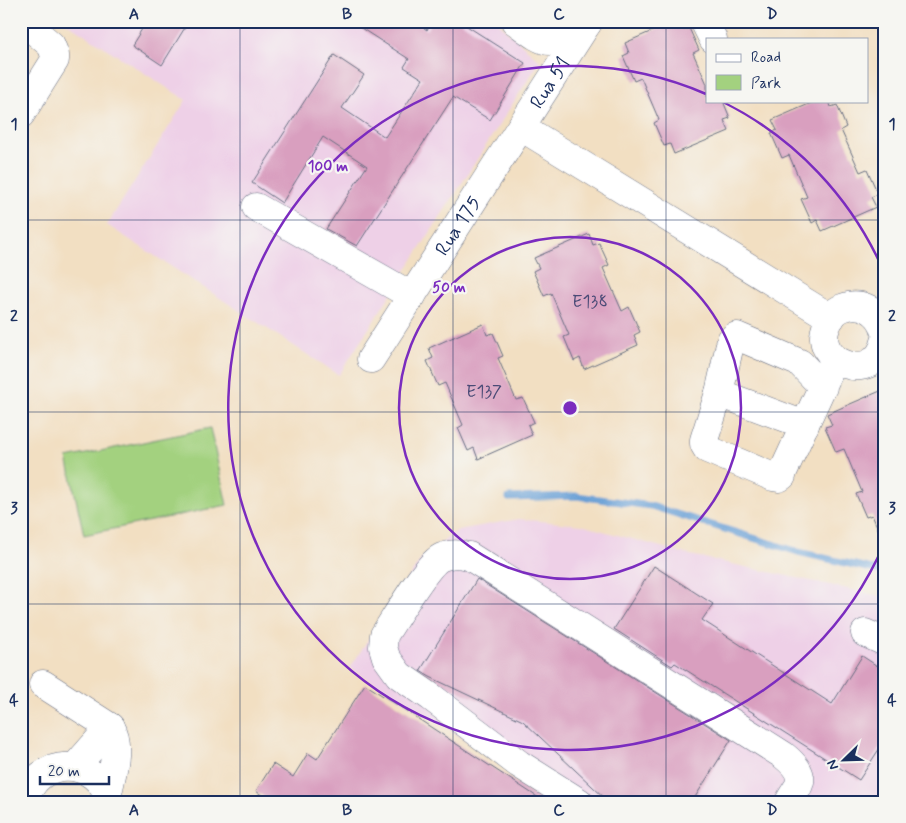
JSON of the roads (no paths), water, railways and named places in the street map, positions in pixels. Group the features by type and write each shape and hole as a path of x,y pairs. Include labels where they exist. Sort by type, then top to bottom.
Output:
{"street":[{"path":"21,114 55,60 51,45 23,21"},
{"path":"704,21 712,38"},
{"path":"526,28 550,41 561,38 588,23"},
{"name":"Rua 51","path":"529,114 588,23"},
{"path":"526,28 545,52 546,64 546,78 529,114 831,318"},
{"name":"Rua 175","path":"371,359 529,114"},
{"path":"256,207 412,296"},
{"path":"885,330 883,323 873,311 857,305 842,308 835,313 825,328 824,336 830,353 836,359 843,364 859,367 874,360 884,348 885,342"},
{"path":"823,387 800,363 737,336 734,337 731,340 719,394 704,440 705,447 773,477 779,478 782,476 836,359"},
{"path":"719,394 805,425"},
{"path":"579,802 519,764 399,675 386,657 383,647 384,635 430,567 441,558 454,554 469,556 783,755 792,762 800,774 799,785 788,802"},
{"path":"43,684 110,727 113,733 115,750 109,798"},
{"path":"76,767 110,727"},
{"path":"26,787 48,771 61,766 76,767 89,772 100,781 109,798"}],"waterway":[{"path":"509,498 577,496 651,506 798,552 885,572"}]}
